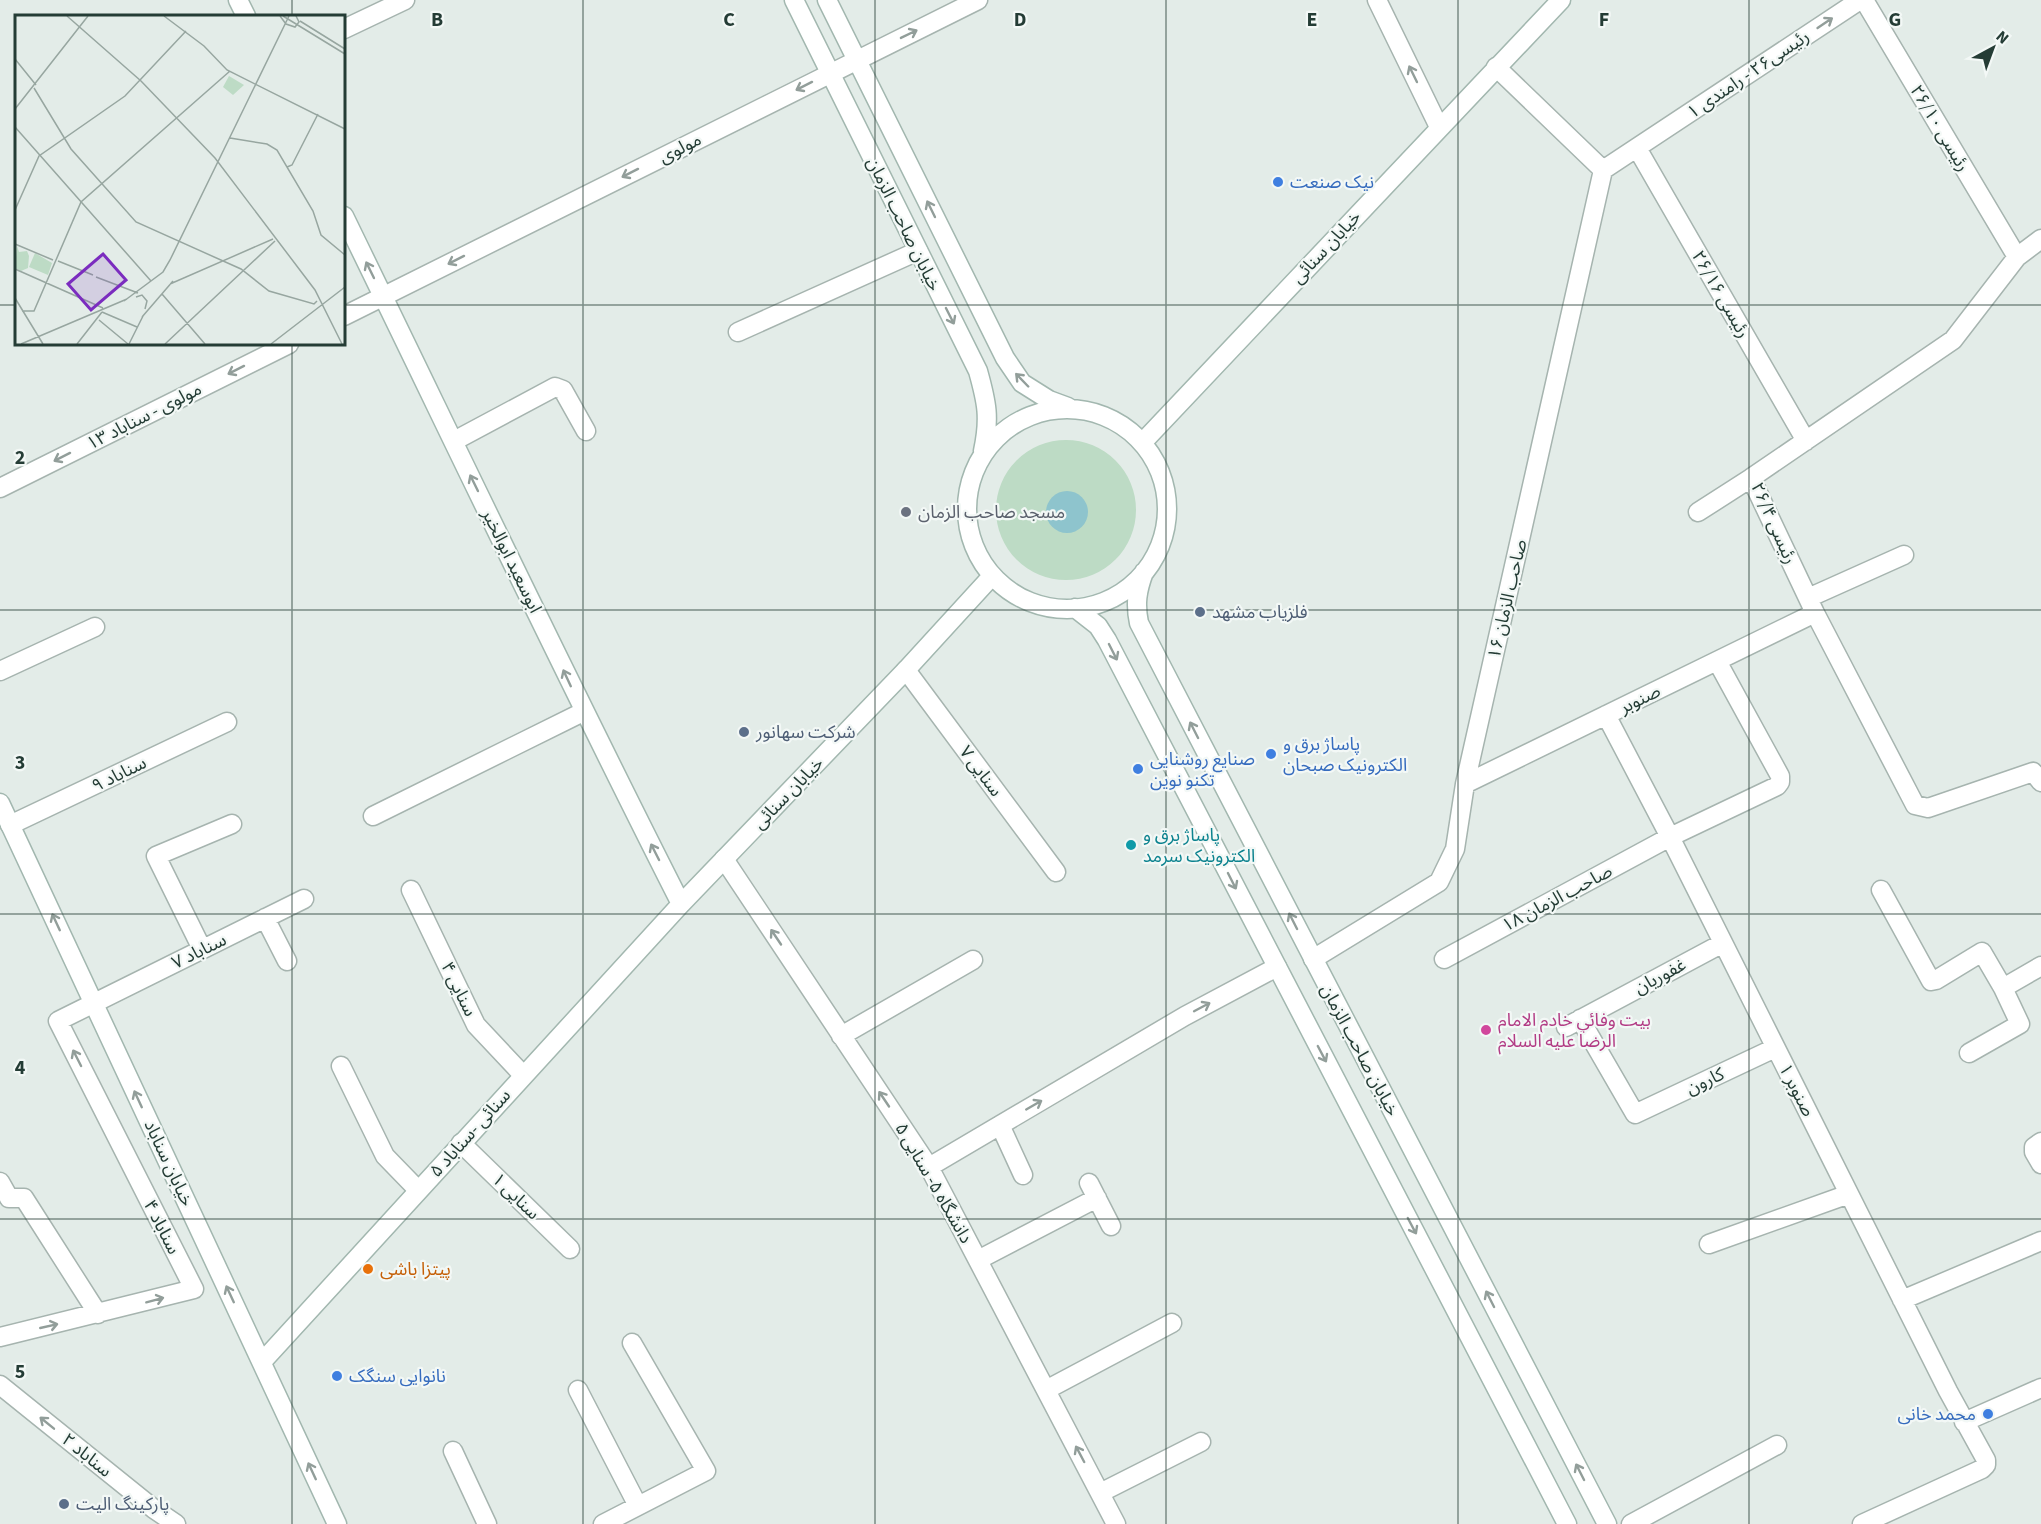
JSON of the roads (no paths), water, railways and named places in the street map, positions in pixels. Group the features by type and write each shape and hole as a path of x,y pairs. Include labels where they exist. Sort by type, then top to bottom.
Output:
{"street":[{"path":"238,0 246,15"},
{"path":"345,29 405,0"},
{"name":"خیابان صاحب الزمان","path":"794,0 978,371 987,405 988,429 983,454"},
{"name":"خیابان صاحب الزمان","path":"827,0 1005,358 1022,383 1049,400 1072,409"},
{"name":"مولوی","path":"383,297 978,0"},
{"path":"1377,0 1439,127"},
{"name":"خیابان سنائی","path":"1142,443 1561,0"},
{"name":"رئیسی۲۶ - رامندی ۱","path":"1603,170 1862,0"},
{"name":"رئیسی ۲۶/۱۰","path":"1862,0 2017,257"},
{"path":"1496,67 1603,170"},
{"name":"رئیسی ۲۶/۱۶","path":"1636,148 1806,441"},
{"name":"صاحب الزمان ۱۶","path":"1313,959 1439,882 1455,849 1465,784 1603,170"},
{"name":"ابوسعید ابوالخیر","path":"345,218 584,712 681,904"},
{"name":"رئیسی ۲۶/۴","path":"2037,777 1928,808 1915,805 1812,606 1751,478 1953,340 2017,257 2041,239"},
{"path":"738,332 918,251"},
{"path":"345,316 383,297"},
{"name":"مولوی - سناباد ۱۳","path":"0,488 287,345"},
{"path":"454,441 555,387 563,390 586,431"},
{"path":"1072,409 1098,414 1122,426 1142,443 1156,464 1165,489 1167,515 1162,541 1151,565 1134,584 1112,599 1088,608 1061,610 1036,604 1012,593 992,576 977,554 969,530 967,503 971,478 983,454 1000,434 1022,420 1046,411 1072,409"},
{"path":"1698,512 1751,478"},
{"name":"صنوبر","path":"1465,784 1717,661 1904,555"},
{"name":"خیابان صاحب الزمان","path":"1144,572 1137,590 1135,606 1139,623 1607,1524"},
{"name":"خیابان سنائی","path":"681,904 906,670 992,576"},
{"path":"1075,608 1098,626 1107,640 1567,1524"},
{"path":"0,671 95,627"},
{"name":"صاحب الزمان ۱۸","path":"1444,959 1670,837 1777,786 1780,776 1717,661"},
{"name":"سنایی ۷","path":"906,670 1056,872"},
{"path":"373,816 584,712"},
{"name":"صنوبر ۱","path":"1606,715 1670,837 1964,1422 1986,1460 1986,1465 1982,1469 1862,1524"},
{"name":"سناباد ۹","path":"10,825 227,722"},
{"name":"خیابان سناباد","path":"0,803 337,1524"},
{"path":"202,949 156,856 232,824"},
{"name":"دانشگاه ۵- سنایی ۵","path":"724,859 929,1167 1116,1524"},
{"name":"سنایی ۴","path":"411,890 476,1025 523,1075"},
{"path":"1881,890 1931,981 1982,952 2003,988 2020,1024 1969,1053"},
{"name":"سناباد ۷","path":"93,1003 304,899"},
{"name":"سنائی -سناباد ۵","path":"262,1362 681,904"},
{"path":"266,918 287,961"},
{"name":"غفوریان","path":"1635,1113 1573,1023 1723,943"},
{"path":"841,1036 973,960"},
{"path":"2003,988 2041,966"},
{"path":"929,1167 1185,1016 1277,967"},
{"name":"سناباد ۴","path":"0,1337 194,1289 58,1021 93,1003"},
{"name":"کارون","path":"1635,1113 1775,1047"},
{"path":"341,1066 385,1156 418,1190"},
{"path":"1000,1125 1023,1175"},
{"path":"2041,1142 2034,1147 2034,1152 2041,1164"},
{"name":"سنایی ۱","path":"461,1143 570,1249"},
{"path":"0,1182 9,1198 24,1198 98,1314"},
{"path":"978,1260 1093,1190 1111,1226"},
{"path":"1709,1244 1849,1194"},
{"path":"1902,1300 2041,1241"},
{"path":"1046,1390 1172,1323"},
{"path":"603,1524 706,1471 632,1342"},
{"name":"سناباد ۲","path":"0,1385 154,1509 176,1524"},
{"path":"1964,1422 2041,1388"},
{"path":"578,1390 638,1506"},
{"path":"1100,1493 1201,1442"},
{"path":"1631,1524 1777,1445"},
{"path":"453,1451 487,1524"}],"water":[{"path":"1067,491 1075,492 1082,497 1087,504 1087,520 1082,527 1075,532 1067,533 1059,532 1052,527 1047,520 1046,512 1047,504 1052,497 1059,492"}],"place":[{"name":"نیک صنعت","path":"1278,182"},
{"name":"مسجد صاحب الزمان","path":"906,512"},
{"name":"فلزیاب مشهد","path":"1200,612"},
{"name":"شرکت سهانور","path":"744,732"},
{"name":"پاساژ برق و الکترونیک صبحان","path":"1271,754"},
{"name":"صنایع روشنایی تکنو نوین","path":"1138,769"},
{"name":"پاساژ برق و الکترونیک سرمد","path":"1131,845"},
{"name":"بيت وفائي خادم الامام الرضا عليه السلام","path":"1486,1030"},
{"name":"پیتزا باشی","path":"368,1269"},
{"name":"نانوایی سنگک","path":"337,1376"},
{"name":"محمد خانی","path":"1988,1414"},
{"name":"پارکینگ الیت","path":"64,1504"}]}
